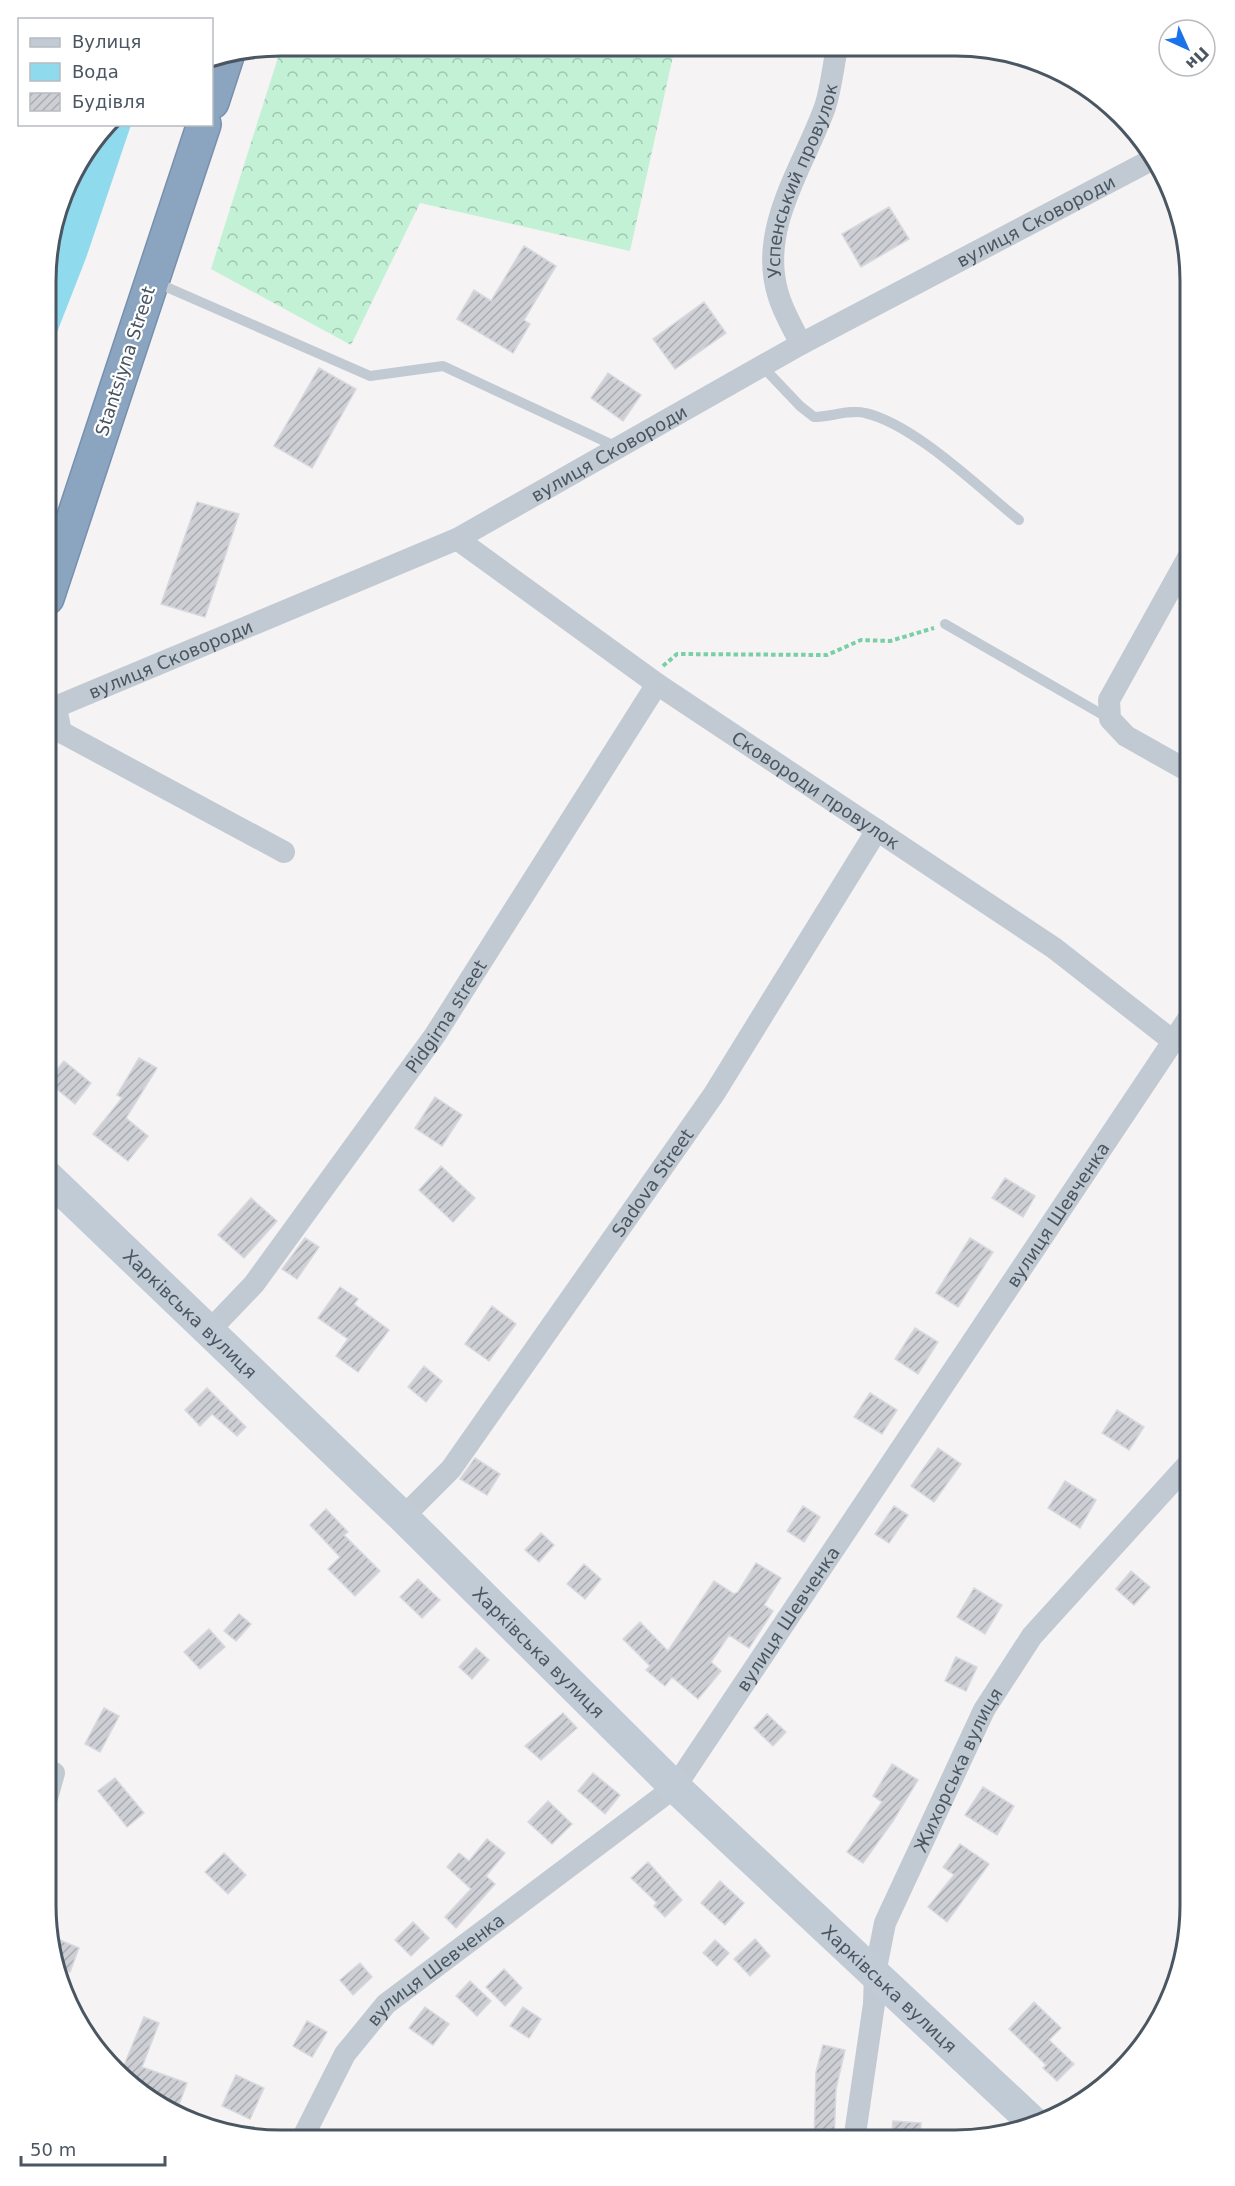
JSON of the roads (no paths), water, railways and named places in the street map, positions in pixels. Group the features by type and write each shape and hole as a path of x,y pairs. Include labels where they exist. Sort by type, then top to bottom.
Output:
{"highway":[{"path":"213,99 225,62"},
{"name":"Stantsiyna Street","path":"56,568 203,126"}],"main road":[{"name":"Харківська вулиця","path":"56,1184 403,1517 675,1787 1029,2118"}],"street":[{"name":"Успенський провулок","path":"801,344 777,293 774,266 776,233 784,204 825,105 835,56"},
{"name":"вулиця Сковороди","path":"56,708 287,608 457,539 801,344 1146,163"},
{"name":"Сковороди провулок","path":"457,539 653,681 1054,948 1173,1041"},
{"path":"1180,572 1109,700 1110,719 1125,736 1180,766"},
{"name":"Pidgirna street","path":"210,1330 254,1284 435,1035 653,681"},
{"path":"56,721 61,732 284,852"},
{"name":"Sadova Street","path":"403,1517 451,1470 714,1094 877,830"},
{"name":"вулиця Шевченка","path":"307,2130 345,2054 386,2004 675,1787 1180,1031"},
{"name":"Жихорська вулиця","path":"856,2130 874,2004 875,1973 885,1923 984,1710 1032,1636 1180,1473"}],"lane":[{"path":"152,281 370,376 442,366 620,448"},
{"path":"762,366 800,406 814,417 862,412 890,422 928,447 1019,520"},
{"path":"945,624 1110,719"}],"water":[{"path":"116,126 131,126 86,258 56,335 57,251 67,208 93,155 102,143"}]}
